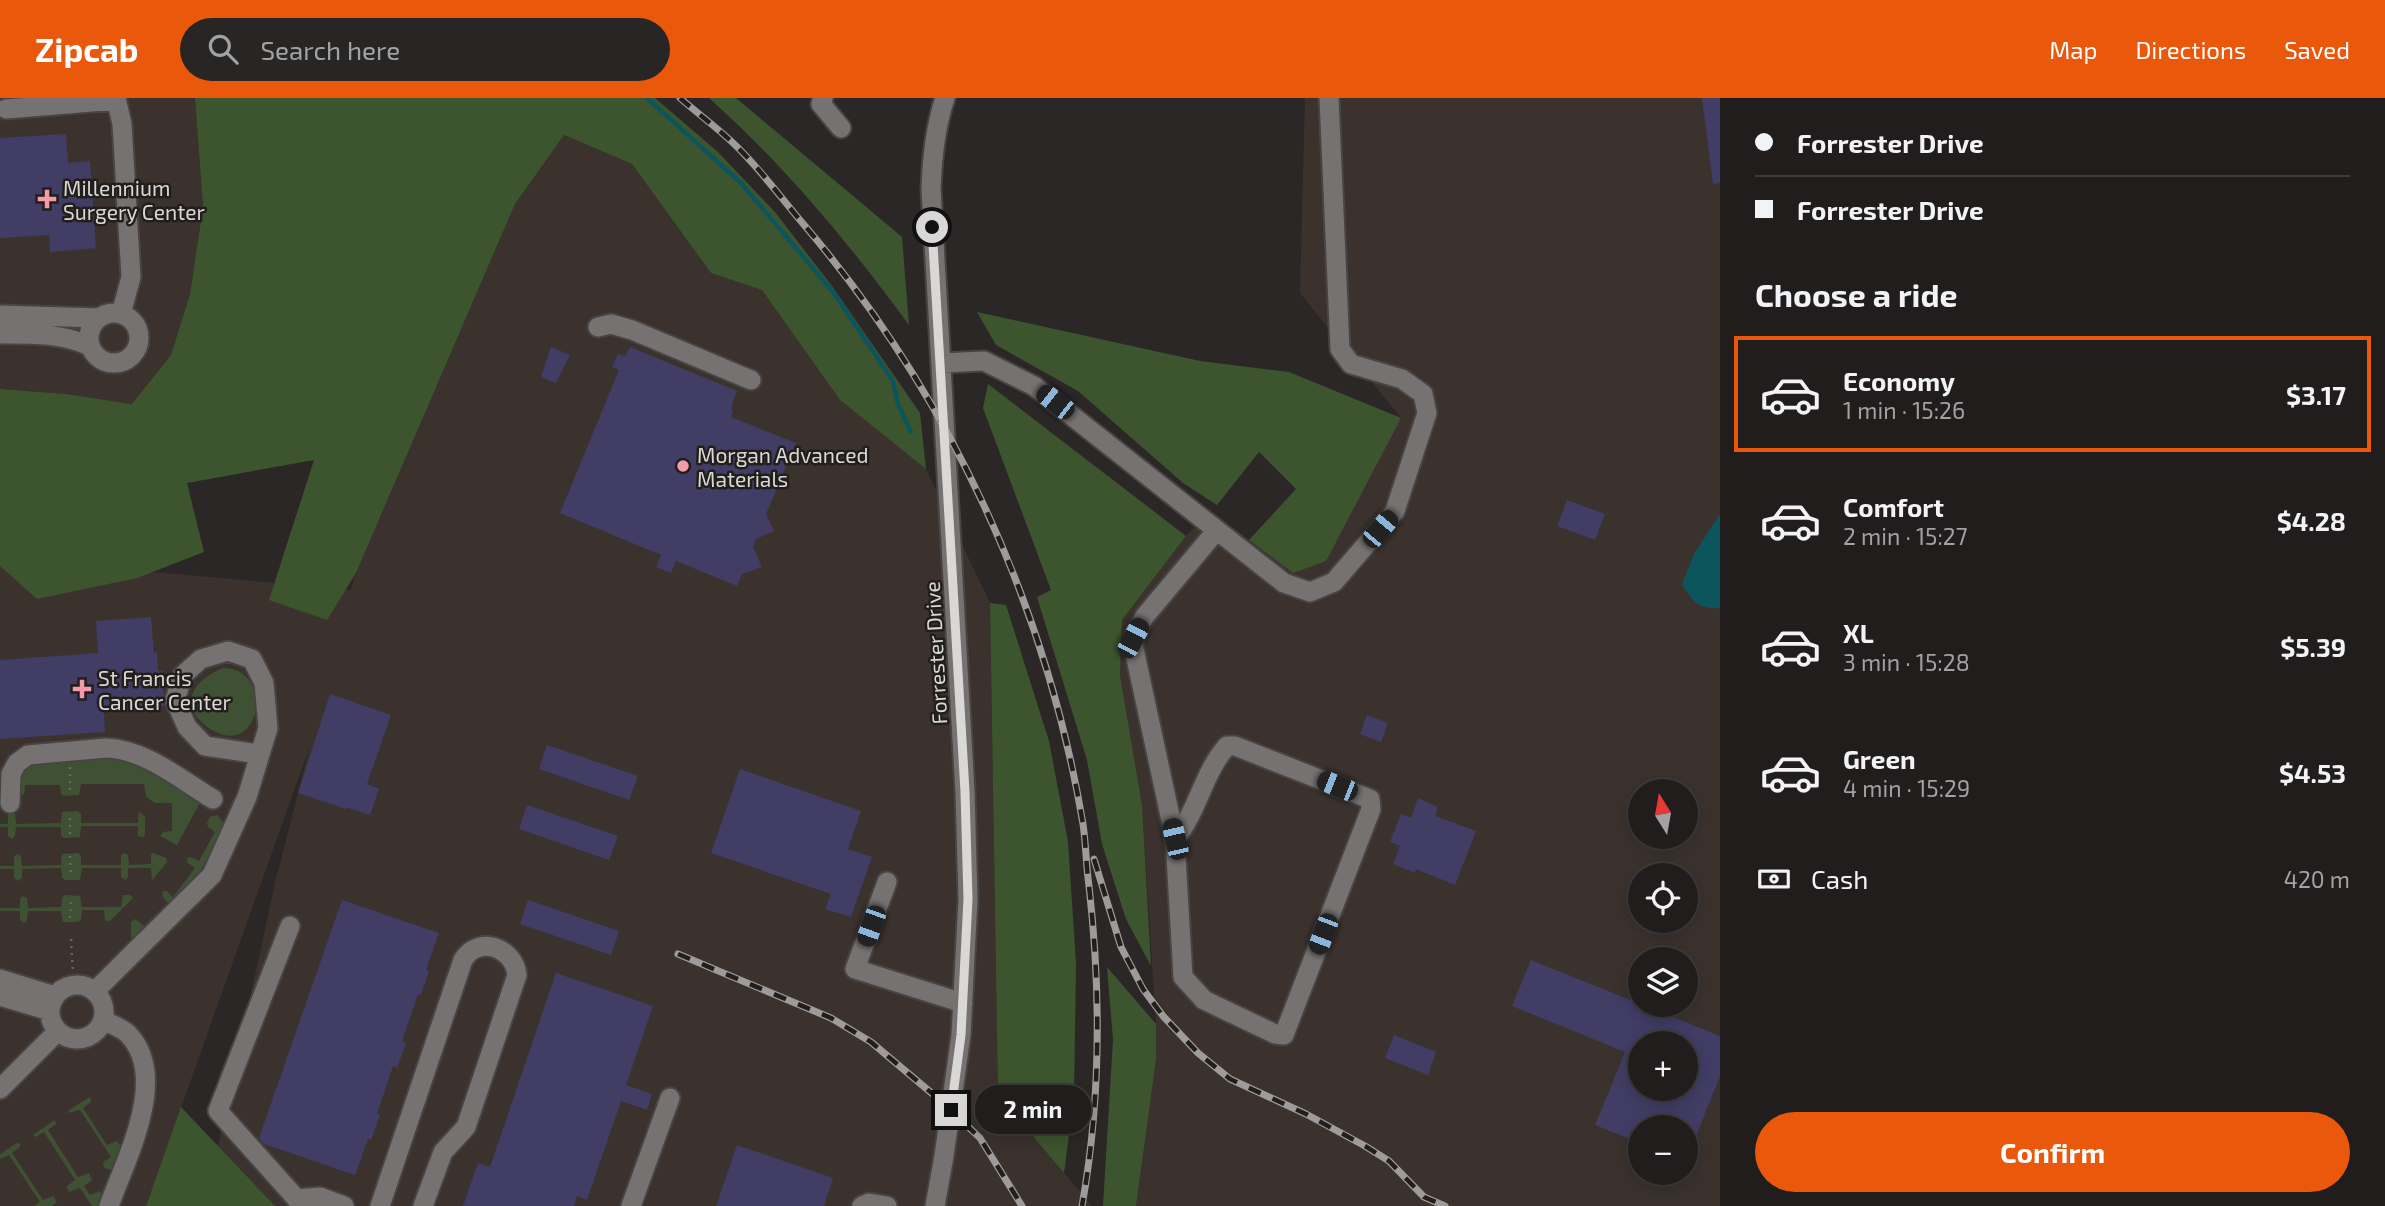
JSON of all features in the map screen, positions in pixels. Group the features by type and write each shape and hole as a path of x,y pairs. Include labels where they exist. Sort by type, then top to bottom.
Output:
{"street":[{"path":"823,98 821,104 841,128"},
{"name":"Forrester Drive","path":"935,1206 961,1035 968,899 965,792 931,189 938,117 945,98"},
{"path":"941,363 985,361 1034,386 1284,583 1310,592 1334,582 1395,511 1427,413 1423,394 1402,379 1351,364 1340,349 1329,98"},
{"path":"6,109 116,99 122,124 131,277 121,314"},
{"path":"0,315 99,318 121,314 137,329 138,343 133,354 123,361 110,363 98,358 90,346 72,338 40,334 0,334"},
{"path":"90,346 90,331 99,318"},
{"path":"598,327 611,324 632,330 751,380"},
{"path":"1175,839 1187,824 1218,757 1227,746 1235,746 1370,799 1371,809 1284,1035 1275,1034 1204,1000 1184,977 1175,839 1137,669 1133,638 1145,615 1217,530"},
{"path":"95,991 212,875 247,797 268,727 264,683 252,659 228,651 201,659 183,674 175,700 187,727 205,746 259,754"},
{"path":"10,803 11,774 7,770 28,755 117,748 141,756 213,799"},
{"path":"887,882 855,969 963,1003"},
{"path":"290,926 218,1111 299,1202 320,1197 344,1206"},
{"path":"380,1206 463,960 468,951 483,946 506,952 511,956 517,975 466,1127 443,1152 423,1206"},
{"path":"0,979 53,1004"},
{"path":"77,985 95,991 103,1003 103,1020 96,1032 84,1038 70,1038 58,1031 52,1022 53,1004 61,990 77,985"},
{"path":"0,996 53,1004"},
{"path":"103,1020 127,1033 139,1053 145,1072 145,1102 133,1144 109,1206"},
{"path":"0,1089 58,1031"},
{"path":"631,1206 670,1098"},
{"path":"862,1206 869,1203 887,1206"}],"path":[{"path":"69,757 70,793"},
{"path":"70,813 70,834"},
{"path":"70,856 71,875"},
{"path":"71,901 71,918"},
{"path":"71,939 73,974"}],"shaded area":[{"path":"0,98 195,98 203,207 190,294 171,355 133,404 66,394 0,389"},
{"path":"1305,98 1720,98 1720,1206 1136,1206 1156,1060 1156,1024 1142,805 1120,675 1122,620 1186,536 1211,511 1293,573 1401,418 1300,293"},
{"path":"564,135 632,164 711,273 762,290 840,400 926,469 990,603 998,1095 1092,1206 205,1206 275,883 310,746 146,1206 0,1206 0,558 351,590 515,204"}],"green space":[{"path":"195,98 655,98 718,152 775,212 832,286 920,413 926,469 840,400 762,290 711,273 632,164 564,135 515,204 356,573 327,620 269,600 314,460 187,483 204,552 137,578 37,599 0,566 0,389 66,394 132,404 171,355 190,294 203,207"},
{"path":"709,98 736,98 902,237 909,325 815,206 764,151"},
{"path":"977,312 1200,361 1289,372 1401,418 1326,561 1293,573 1249,540 1296,489 1259,452 1217,505 1183,483 1078,391 996,345"},
{"path":"988,384 1186,536 1122,620 1120,675 1142,805 1151,966 1126,919 1102,844 1087,760 1037,597 1051,590 983,408"},
{"path":"990,603 1006,605 1049,741 1068,842 1076,963 1074,1097 1064,1173 998,1095"},
{"path":"223,668 240,672 250,682 256,696 255,711 250,724 241,733 227,735 209,728 193,711 192,694 197,686 212,673"},
{"path":"97,755 138,762 201,801 177,845 160,836 163,832 172,831 172,803 155,803 146,797 144,784 81,784 79,795 63,796 60,785 25,785 24,794 18,796 20,773 31,763"},
{"path":"78,811 81,814 81,823 138,823 139,811 145,817 145,835 138,836 138,826 81,826 80,837 64,838 61,836 61,827 16,827 12,839 8,836 8,827 0,827 0,824 8,824 8,814 11,812 15,814 16,824 61,823 62,812"},
{"path":"217,815 223,822 224,830 195,880 131,943 131,922 135,919 144,926 168,903 162,896 163,891 173,897 195,868 187,862 187,858 199,861 215,832 207,823 210,817"},
{"path":"78,853 81,856 81,865 121,865 121,855 128,855 129,865 151,864 153,853 166,858 167,862 152,880 151,868 128,868 128,877 125,880 121,877 121,868 82,868 80,880 65,880 62,878 61,868 22,869 22,878 18,881 14,878 14,869 0,869 0,866 14,866 14,856 18,854 21,856 22,866 61,865 62,854"},
{"path":"65,895 80,896 82,907 121,907 123,895 133,898 109,922 105,920 104,910 82,910 81,920 78,922 63,922 61,911 28,911 24,923 20,920 20,911 0,911 0,908 20,908 20,898 23,896 27,898 28,908 61,907"},
{"path":"1107,967 1156,1024 1156,1060 1136,1206 1103,1206 1113,1040"},
{"path":"91,1098 91,1102 83,1108 107,1145 117,1141 121,1146 112,1170 104,1168 103,1162 111,1157 80,1110 68,1113"},
{"path":"181,1107 275,1206 146,1206"},
{"path":"53,1121 56,1124 48,1130 78,1177 89,1173 92,1180 84,1186 90,1195 100,1191 103,1198 101,1206 92,1206 80,1188 69,1192 66,1187 75,1180 44,1132 36,1137 33,1135"},
{"path":"17,1143 20,1147 12,1153 43,1200 53,1196 57,1202 52,1206 34,1206 40,1202 9,1155 0,1159 0,1154"}],"water":[{"path":"1720,514 1720,608 1713,608 1697,603 1682,584 1694,554"}],"building":[{"path":"1702,98 1720,98 1720,183 1713,184"},
{"name":"Millennium Surgery Center","path":"66,134 68,163 90,161 96,248 50,252 49,235 0,238 0,138"},
{"path":"551,347 570,355 556,383 541,377"},
{"name":"Morgan Advanced Materials","path":"630,347 737,391 731,417 796,443 766,514 774,531 756,539 753,547 762,567 742,574 737,586 676,561 671,573 656,567 661,555 560,513 619,370 612,367 618,354 625,356"},
{"path":"1567,500 1605,514 1595,540 1557,526"},
{"name":"St Francis Cancer Center","path":"151,617 158,671 163,670 164,706 104,711 105,732 0,739 0,660 98,653 96,621"},
{"path":"330,694 391,715 367,784 379,789 370,815 298,793"},
{"path":"1367,715 1388,723 1381,742 1360,734"},
{"path":"547,745 638,776 629,800 539,769"},
{"path":"740,769 861,811 848,849 872,857 851,917 825,909 831,894 711,853"},
{"path":"1418,798 1438,807 1435,816 1476,831 1455,885 1416,869 1415,873 1393,864 1400,846 1390,842 1401,814 1411,818"},
{"path":"527,805 618,836 609,860 519,829"},
{"path":"342,900 439,933 426,970 429,971 421,995 418,994 402,1041 406,1043 397,1068 393,1066 377,1114 380,1115 355,1175 264,1144 259,1138"},
{"path":"528,900 619,931 611,955 520,924"},
{"path":"1531,960 1628,999 1628,1017 1673,1017 1720,1036 1720,1076 1698,1131 1698,1115 1628,1115 1628,1138 1595,1125 1625,1052 1512,1006"},
{"path":"556,973 653,1006 626,1085 652,1094 647,1110 621,1101 587,1200 577,1196 574,1206 463,1206 478,1163 490,1167"},
{"path":"1394,1035 1436,1052 1428,1075 1385,1058"},
{"path":"737,1145 833,1178 824,1206 716,1206"}],"waterway":[{"path":"647,98 741,183 833,292 893,381 898,404 911,432"}],"railway":[{"path":"680,98 726,136 751,162 857,291 904,360 946,431 984,506 1017,583 1044,662 1066,742 1084,832 1096,966 1097,1046 1093,1126 1082,1206"},
{"path":"1094,859 1121,947 1143,989 1163,1016 1198,1053 1230,1079 1306,1114 1365,1146 1389,1161 1424,1197 1445,1206"},
{"path":"678,954 831,1018 871,1042 980,1138 1022,1206"}],"place":[{"name":"Millennium Surgery Center","path":"47,199"},
{"name":"Morgan Advanced Materials","path":"683,466"},
{"name":"St Francis Cancer Center","path":"82,689"}],"route":[{"path":"932,227 965,792 968,899 961,1035 951,1110"}]}
